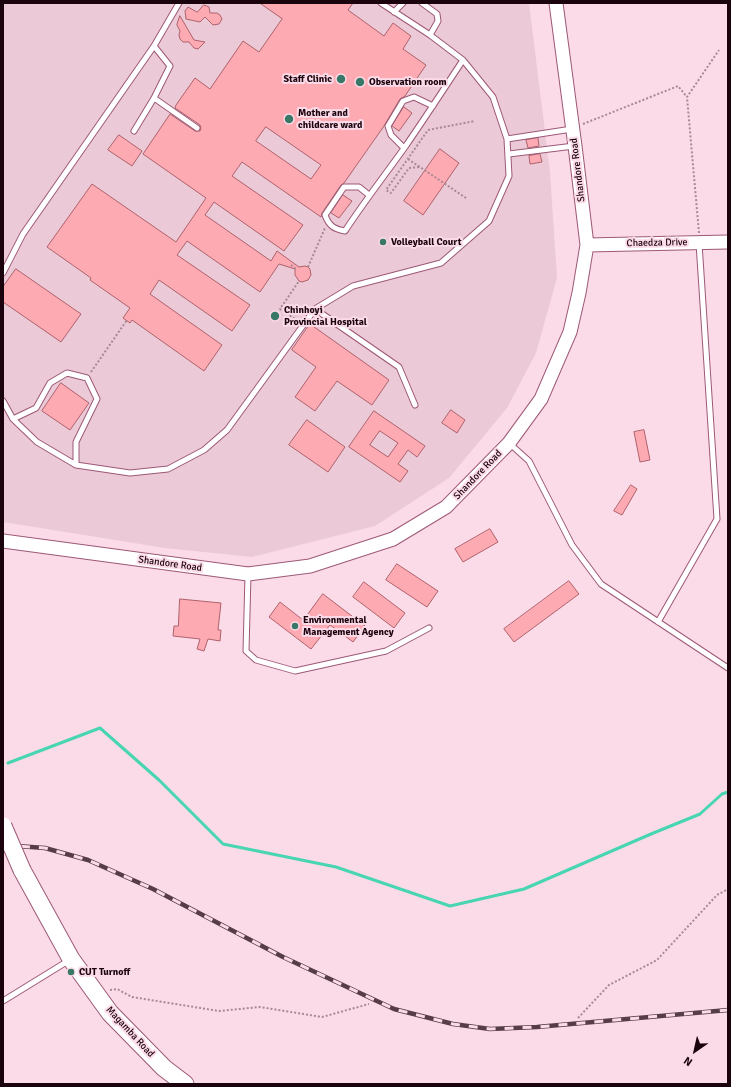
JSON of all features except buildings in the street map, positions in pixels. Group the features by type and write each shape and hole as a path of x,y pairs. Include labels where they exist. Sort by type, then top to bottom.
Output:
{"highway":[{"name":"Magamba Road","path":"3,826 22,870 71,959 115,1018 164,1068 185,1084"}],"street":[{"name":"Shandore Road","path":"3,541 248,574 310,566 393,539 446,507 509,443 541,399 570,332 579,293 587,244 576,146 556,3"},
{"name":"Chaedza Drive","path":"587,244 728,242"}],"lane":[{"path":"3,273 23,234 154,46 179,3"},
{"path":"3,401 13,419 37,442 76,465 130,473 168,469 204,450 227,430 315,309 353,286 441,263 489,221 509,176 507,139 493,97 463,60 430,35 381,3"},
{"path":"394,12 403,3"},
{"path":"422,3 437,14 438,21 430,35"},
{"path":"134,131 154,98 170,66 154,46"},
{"path":"369,195 359,187 344,188 325,215 328,223 334,229 345,231 433,106 463,60"},
{"path":"404,148 391,135 388,126 403,101 414,97 433,106"},
{"path":"154,98 197,128"},
{"path":"507,139 573,129"},
{"path":"508,154 576,146"},
{"path":"658,622 717,519 699,242"},
{"path":"315,309 399,367 414,405"},
{"path":"13,419 36,408 50,383 68,372 87,378 97,399 76,442 76,465"},
{"path":"509,443 529,461 572,544 600,584 728,668"},
{"path":"248,574 246,651 256,660 295,671 386,651 429,628"},
{"path":"3,1001 71,959"}],"path":[{"path":"687,97 719,50"},
{"path":"573,129 678,86 687,97 699,242"},
{"path":"419,166 409,168 391,193 386,190 428,130 475,121"},
{"path":"408,159 466,198"},
{"path":"308,267 328,223"},
{"path":"291,265 296,269"},
{"path":"299,281 280,309 304,325"},
{"path":"87,378 127,320"},
{"path":"578,1018 609,985 657,960 717,895 728,889"},
{"path":"94,990 117,989 132,997 219,1011 260,1008 322,1017 369,1004"}],"shaded area":[{"name":"Chinhoyi Provincial Hospital","path":"3,3 529,3 550,172 557,278 536,353 507,408 449,478 375,526 252,557 165,548 3,522"}],"waterway":[{"path":"8,763 100,728 159,780 223,844 336,867 450,906 524,889 700,814 722,794 728,792"}],"railway":[{"path":"3,845 45,848 88,860 153,889 283,957 394,1009 453,1024 490,1029 537,1027 728,1010"}],"place":[{"name":"Staff Clinic","path":"341,79"},
{"name":"Observation room","path":"360,82"},
{"name":"Mother and childcare ward","path":"289,119"},
{"name":"Volleyball Court","path":"383,242"},
{"name":"Chinhoyi Provincial Hospital","path":"275,316"},
{"name":"Environmental Management Agency","path":"295,626"},
{"name":"CUT Turnoff","path":"71,972"}]}
